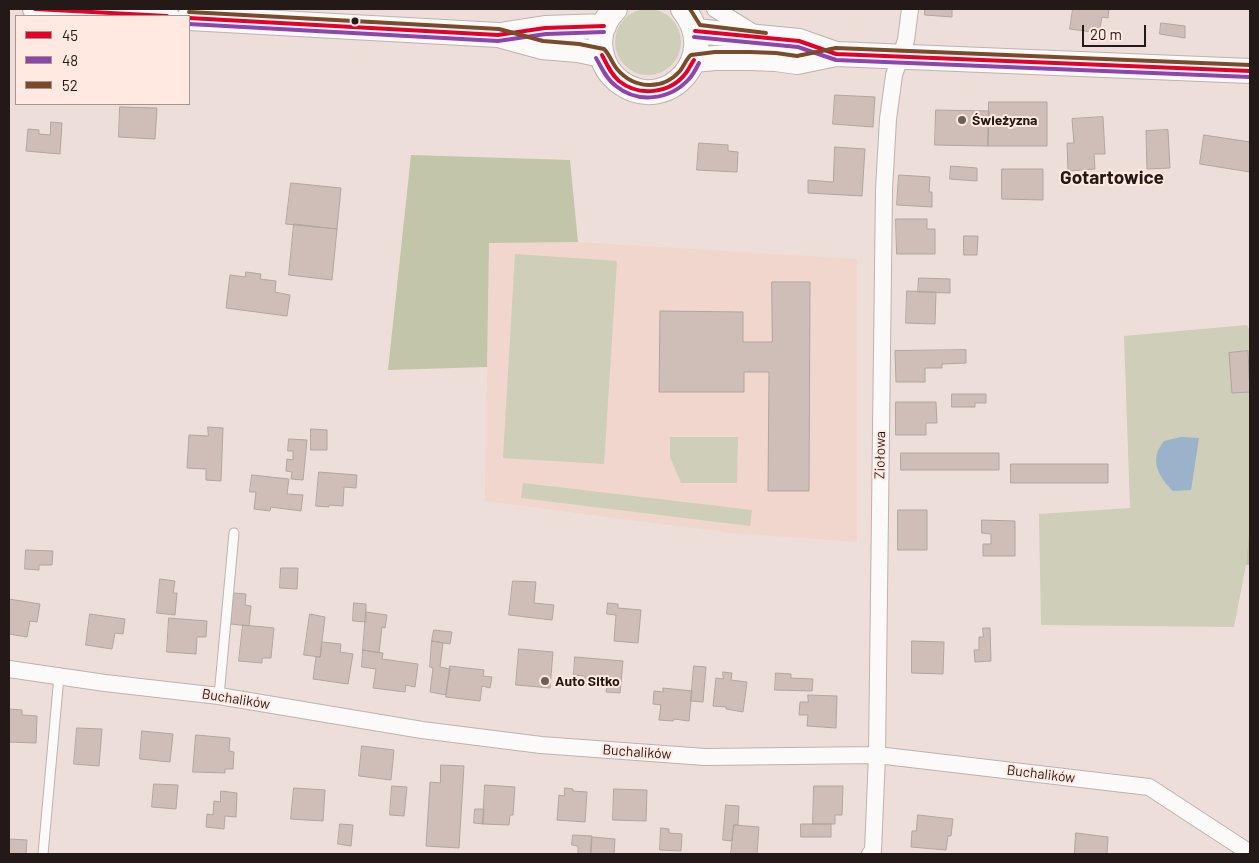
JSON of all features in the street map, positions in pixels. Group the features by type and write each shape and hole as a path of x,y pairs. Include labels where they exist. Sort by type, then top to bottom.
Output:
{"main road":[{"path":"36,9 148,15"},
{"path":"609,17 600,37 602,55 608,69 618,80 631,88 646,92 661,90 681,79 694,60 697,46 695,31 683,9"},
{"path":"190,18 498,35 609,17"},
{"path":"695,31 799,41 836,54"},
{"path":"498,35 542,47 578,50 602,55"},
{"path":"694,60 750,58 797,62 836,54 1250,71"}],"street":[{"path":"715,9 764,39"},
{"name":"Ziołowa","path":"870,854 872,851 877,755 884,189 890,102 894,75 906,40 910,9"},
{"name":"Buchalików","path":"9,669 219,696 422,730 541,745 705,757 877,755 1149,787 1250,853"}],"lane":[{"path":"219,696 234,533"},
{"path":"43,854 59,676"}],"shaded area":[{"path":"578,242 857,259 857,542 730,533 485,501 489,243"}],"green space":[{"path":"648,9 661,12 671,19 678,29 681,42 678,55 671,65 661,72 648,75 635,72 625,65 618,55 615,42 618,29 625,19 635,12"},
{"path":"411,155 570,160 578,242 489,243 487,367 388,370"},
{"path":"515,254 617,261 604,464 503,458"},
{"path":"1247,325 1250,331 1250,514 1246,565 1234,627 1041,625 1039,514 1130,508 1124,336"},
{"path":"670,437 738,437 737,483 681,483 670,457"},
{"path":"523,483 752,510 750,526 521,498"},
{"path":"1250,514 1250,565 1246,565"}],"water":[{"path":"1181,437 1199,438 1191,490 1173,491 1159,473 1156,457 1164,441"}],"building":[{"path":"925,9 952,9 952,17 925,15"},
{"path":"1073,9 1109,9 1108,18 1102,17 1099,33 1070,29"},
{"path":"1161,23 1185,26 1185,38 1160,34"},
{"path":"835,95 875,97 873,127 833,124"},
{"path":"989,102 1047,102 1047,146 988,146"},
{"path":"120,107 157,108 155,139 119,137"},
{"path":"936,110 989,111 988,146 935,145"},
{"path":"1103,117 1105,154 1094,154 1095,169 1068,171 1067,143 1074,143 1072,119"},
{"path":"51,122 62,123 60,154 26,151 28,129 39,130 39,134 50,135"},
{"path":"1168,130 1170,168 1147,169 1146,131"},
{"path":"1204,135 1250,142 1250,172 1200,164"},
{"path":"699,143 728,145 728,151 738,152 737,172 697,170"},
{"path":"835,147 865,149 862,196 808,193 808,180 833,182"},
{"path":"951,166 977,168 977,181 950,179"},
{"path":"1002,169 1043,169 1043,200 1002,199"},
{"path":"899,175 930,177 929,192 932,192 932,207 897,205"},
{"path":"291,183 341,188 337,229 286,224"},
{"path":"896,219 927,219 927,229 935,229 935,254 897,254"},
{"path":"294,224 337,229 332,280 289,275"},
{"path":"964,236 978,236 977,255 964,255"},
{"path":"246,272 261,274 260,279 276,281 275,292 290,295 287,316 226,308 230,275 245,277"},
{"path":"919,278 950,279 950,293 918,292"},
{"path":"772,282 810,282 809,491 768,491 769,372 744,372 744,392 659,392 660,311 743,312 743,342 772,342"},
{"path":"907,291 936,292 935,324 906,323"},
{"path":"966,350 966,363 942,364 942,368 925,368 925,382 896,382 895,351"},
{"path":"1248,351 1250,392 1232,393 1229,353"},
{"path":"952,394 986,394 986,403 975,403 975,407 952,407"},
{"path":"896,402 936,402 937,423 926,423 926,435 896,435"},
{"path":"208,427 223,428 221,481 206,480 206,469 187,468 189,435 208,436"},
{"path":"311,429 327,430 327,450 311,450"},
{"path":"289,439 307,440 303,480 291,479 292,472 286,471 287,459 293,460 293,451 288,451"},
{"path":"901,453 999,453 999,470 901,470"},
{"path":"1011,464 1108,464 1108,483 1011,483"},
{"path":"319,472 357,475 356,488 344,487 343,506 316,506"},
{"path":"252,475 289,479 287,494 303,495 301,511 271,507 270,511 254,509 256,492 250,492"},
{"path":"898,510 927,510 927,550 898,550"},
{"path":"982,520 1015,521 1015,556 983,556 983,544 991,544 991,534 982,533"},
{"path":"26,550 53,551 52,565 39,565 39,570 25,569"},
{"path":"281,568 298,568 297,589 280,588"},
{"path":"160,579 175,581 173,593 177,593 175,615 157,613"},
{"path":"513,581 536,582 534,603 554,605 552,620 509,615"},
{"path":"234,593 246,594 245,605 251,606 249,626 231,624"},
{"path":"9,599 40,604 37,622 30,621 27,637 9,634"},
{"path":"354,603 366,604 366,622 353,621"},
{"path":"608,603 618,604 618,608 641,610 638,643 614,641 616,615 607,614"},
{"path":"366,612 387,615 385,628 382,627 379,653 363,650"},
{"path":"90,614 125,619 123,634 115,633 112,649 86,645"},
{"path":"310,614 325,617 320,657 304,655"},
{"path":"169,618 207,621 206,637 197,637 196,654 167,652"},
{"path":"243,625 274,628 271,658 262,658 262,663 239,661"},
{"path":"983,628 990,628 991,661 975,662 974,650 979,650 979,637 983,637"},
{"path":"434,630 452,632 450,644 432,641"},
{"path":"432,641 443,643 440,667 450,669 446,695 430,692 433,668 430,667"},
{"path":"912,641 944,642 943,674 912,673"},
{"path":"322,642 341,644 340,652 353,654 348,684 313,679 316,657 320,657"},
{"path":"519,649 553,652 550,688 516,685"},
{"path":"363,650 383,653 382,659 418,664 415,687 406,685 405,692 373,688 376,669 362,667"},
{"path":"575,657 623,661 620,693 606,692 607,686 584,685 585,676 574,675"},
{"path":"450,666 484,670 483,676 492,677 490,688 482,686 480,701 446,697"},
{"path":"694,666 706,667 703,702 691,701"},
{"path":"723,672 732,673 731,680 747,682 743,712 726,709 726,707 713,706 716,678 723,679"},
{"path":"776,673 791,674 791,678 813,679 812,691 775,690"},
{"path":"663,688 692,691 689,721 659,720 661,705 653,704 654,691 663,692"},
{"path":"808,695 837,696 836,728 807,726 808,715 799,715 800,702 808,702"},
{"path":"9,709 22,710 22,715 37,716 36,743 9,742"},
{"path":"77,728 102,729 99,766 74,764"},
{"path":"142,731 173,734 170,762 140,759"},
{"path":"196,735 230,738 229,751 234,752 233,769 225,769 225,773 193,772"},
{"path":"362,746 394,750 391,780 359,776"},
{"path":"441,765 464,766 459,848 426,846 430,782 440,783"},
{"path":"154,784 178,785 176,809 152,807"},
{"path":"485,785 515,787 513,815 510,815 509,825 483,824"},
{"path":"392,786 407,787 404,816 390,815"},
{"path":"814,786 843,786 842,815 835,815 835,824 813,824"},
{"path":"294,788 325,790 323,821 291,819"},
{"path":"565,788 573,789 573,791 587,792 585,822 557,820 559,795 564,796"},
{"path":"614,789 647,790 646,821 613,820"},
{"path":"221,791 237,793 236,817 225,816 224,829 206,827 207,814 213,815 214,801 220,802"},
{"path":"726,805 739,806 738,825 734,825 732,841 723,840"},
{"path":"475,809 484,809 483,824 474,823"},
{"path":"918,815 953,819 951,836 948,836 946,850 911,847 912,831 916,831"},
{"path":"340,824 353,825 351,846 338,844"},
{"path":"801,824 831,824 831,837 801,837"},
{"path":"734,825 759,827 757,854 731,854"},
{"path":"661,828 669,829 669,833 682,834 681,851 660,850"},
{"path":"1076,833 1108,837 1107,854 1074,854"},
{"path":"573,835 592,836 591,854 578,854 578,846 572,845"},
{"path":"592,837 615,839 614,854 591,854"},
{"path":"9,839 27,840 26,854 9,854"}],"transit line":[{"name":"45","path":"35,9 148,15"},
{"name":"52","path":"690,9 700,25 766,33"},
{"name":"52","path":"189,12 499,29 543,41 579,44 604,49 615,67 624,76 631,81 648,85 665,82 673,77 680,71 691,55 715,52 776,53 797,56 836,48 1250,65"},
{"name":"45","path":"190,18 498,35 545,28 604,26"},
{"name":"48","path":"190,24 498,41 546,34 604,32"},
{"name":"45","path":"695,31 799,41 836,54 1250,71"},
{"name":"48","path":"694,37 798,47 836,60 1250,77"},
{"name":"45","path":"602,55 611,72 619,81 627,86 645,91 654,91 672,85 686,73 694,60"},
{"name":"48","path":"596,58 604,73 613,83 625,92 644,97 654,97 673,91 689,79 699,63"}],"place":[{"name":"Świeżyzna","path":"962,120"},
{"name":"Auto Sitko","path":"545,681"}],"district":[{"name":"Gotartowice","path":"1112,178"}]}
